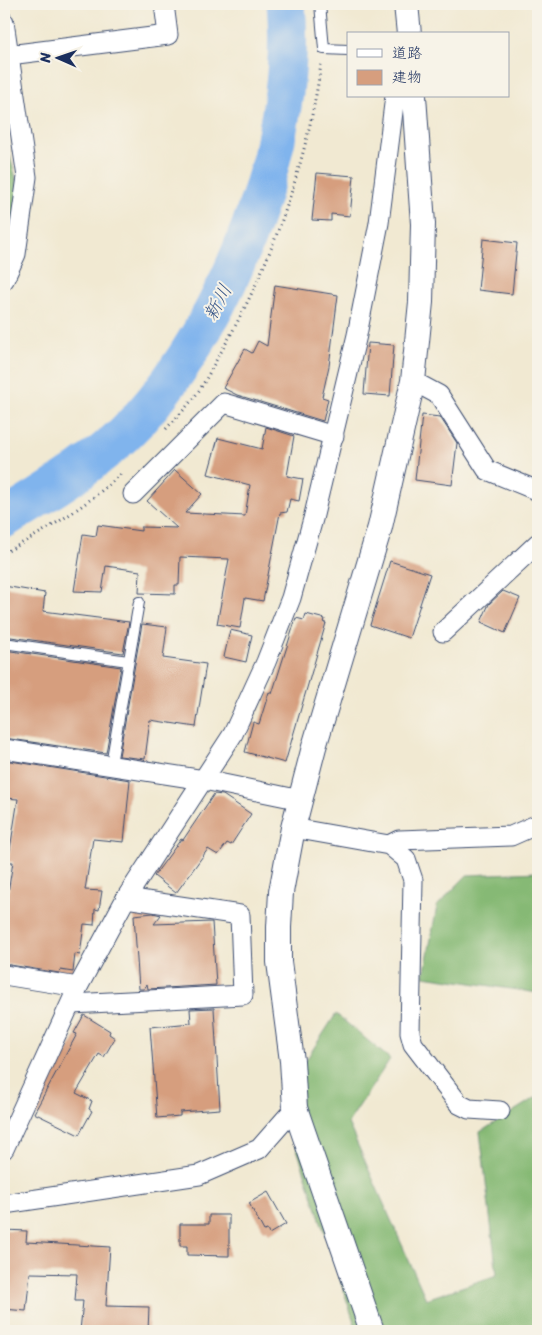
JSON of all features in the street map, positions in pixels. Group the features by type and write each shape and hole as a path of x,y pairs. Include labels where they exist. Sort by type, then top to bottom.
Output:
{"street":[{"path":"9,55 168,35 164,4"},
{"path":"406,4 409,32"},
{"path":"4,22 27,177 16,254 4,280"},
{"path":"4,1149 75,995 126,898 233,734 266,662 291,598 334,436 357,334 379,223 395,98"},
{"path":"372,1331 294,1108 292,1061 279,962 281,892 293,828 314,747 380,527 413,381 421,302 423,224 414,98"},
{"path":"413,381 438,395 487,470 538,491"},
{"path":"133,494 224,403 334,436"},
{"path":"443,632 538,543"},
{"path":"4,749 111,764 204,780 301,800"},
{"path":"389,845 399,840 510,836 538,824"},
{"path":"293,828 389,845 406,859 413,880 410,1033 413,1044 459,1104 469,1109 500,1111"},
{"path":"4,976 75,995 243,995 240,915 126,898"},
{"path":"4,1204 199,1175 259,1149 294,1108"}],"lane":[{"path":"320,4 324,49 347,50"},
{"path":"111,764 139,602"},
{"path":"4,643 128,661"}],"path":[{"path":"161,435 198,392 241,318 262,269 293,184 314,112 324,49"},
{"path":"4,553 39,534 84,505 128,468"}],"green space":[{"path":"4,136 26,213 4,252"},
{"path":"538,872 538,993 424,976 437,906 467,875"},
{"path":"336,1014 390,1059 348,1123 426,1299 497,1275 480,1132 538,1096 538,1331 357,1331 297,1149 304,1063"}],"building":[{"path":"317,173 354,176 350,216 331,214 331,221 312,220"},
{"path":"483,239 517,243 512,294 478,290"},
{"path":"275,285 338,295 329,366 322,397 328,399 323,421 237,395 223,388 245,349 252,353 258,341 267,346"},
{"path":"368,343 394,345 390,396 364,394"},
{"path":"422,415 440,417 457,443 452,485 415,480"},
{"path":"266,427 294,436 287,476 303,479 299,501 290,499 287,512 280,513 263,601 245,598 240,628 217,624 229,559 180,557 179,585 175,585 175,594 139,593 140,571 106,566 102,592 74,591 83,534 96,536 98,525 141,531 141,527 177,528 147,501 175,470 202,494 185,513 245,516 250,485 208,474 218,438 262,449"},
{"path":"390,561 430,574 409,638 370,625"},
{"path":"4,586 45,593 43,611 129,622 123,653 4,636"},
{"path":"503,591 520,598 505,633 481,622 489,604"},
{"path":"306,614 325,619 324,623 326,623 285,763 245,752 253,722 259,724 269,692 272,694 296,618 304,620"},
{"path":"142,624 167,627 163,658 206,664 196,727 150,720 145,759 119,756"},
{"path":"230,630 252,635 246,662 224,657"},
{"path":"4,650 121,667 106,753 4,738"},
{"path":"4,760 130,780 124,842 93,839 85,890 102,891 99,910 95,909 94,925 84,924 80,955 75,954 73,972 60,970 59,973 4,964 4,917 13,862 8,862 18,799 4,798"},
{"path":"214,794 223,795 251,814 231,845 227,843 218,855 208,849 176,893 154,876 181,839 183,840"},
{"path":"153,913 161,915 154,924 212,922 216,985 148,989 147,984 144,989 139,989 134,915"},
{"path":"214,1008 220,1109 180,1112 180,1116 157,1118 150,1027 191,1023 190,1009"},
{"path":"84,1015 110,1031 109,1034 115,1038 104,1057 99,1054 76,1093 92,1101 89,1109 92,1111 79,1135 34,1113 77,1034 74,1033"},
{"path":"268,1192 286,1224 269,1234 267,1230 264,1231 249,1203"},
{"path":"209,1215 229,1215 229,1256 187,1255 187,1246 180,1246 180,1224 209,1224"},
{"path":"4,1230 27,1231 26,1242 110,1247 106,1306 149,1307 148,1331 80,1331 83,1301 75,1301 77,1274 30,1273 26,1311 4,1309"}],"waterway":[{"name":"新川","path":"4,519 74,474 107,450 122,436 137,421 170,380 201,333 228,281 251,226 269,169 281,112 287,57 286,4"}]}
